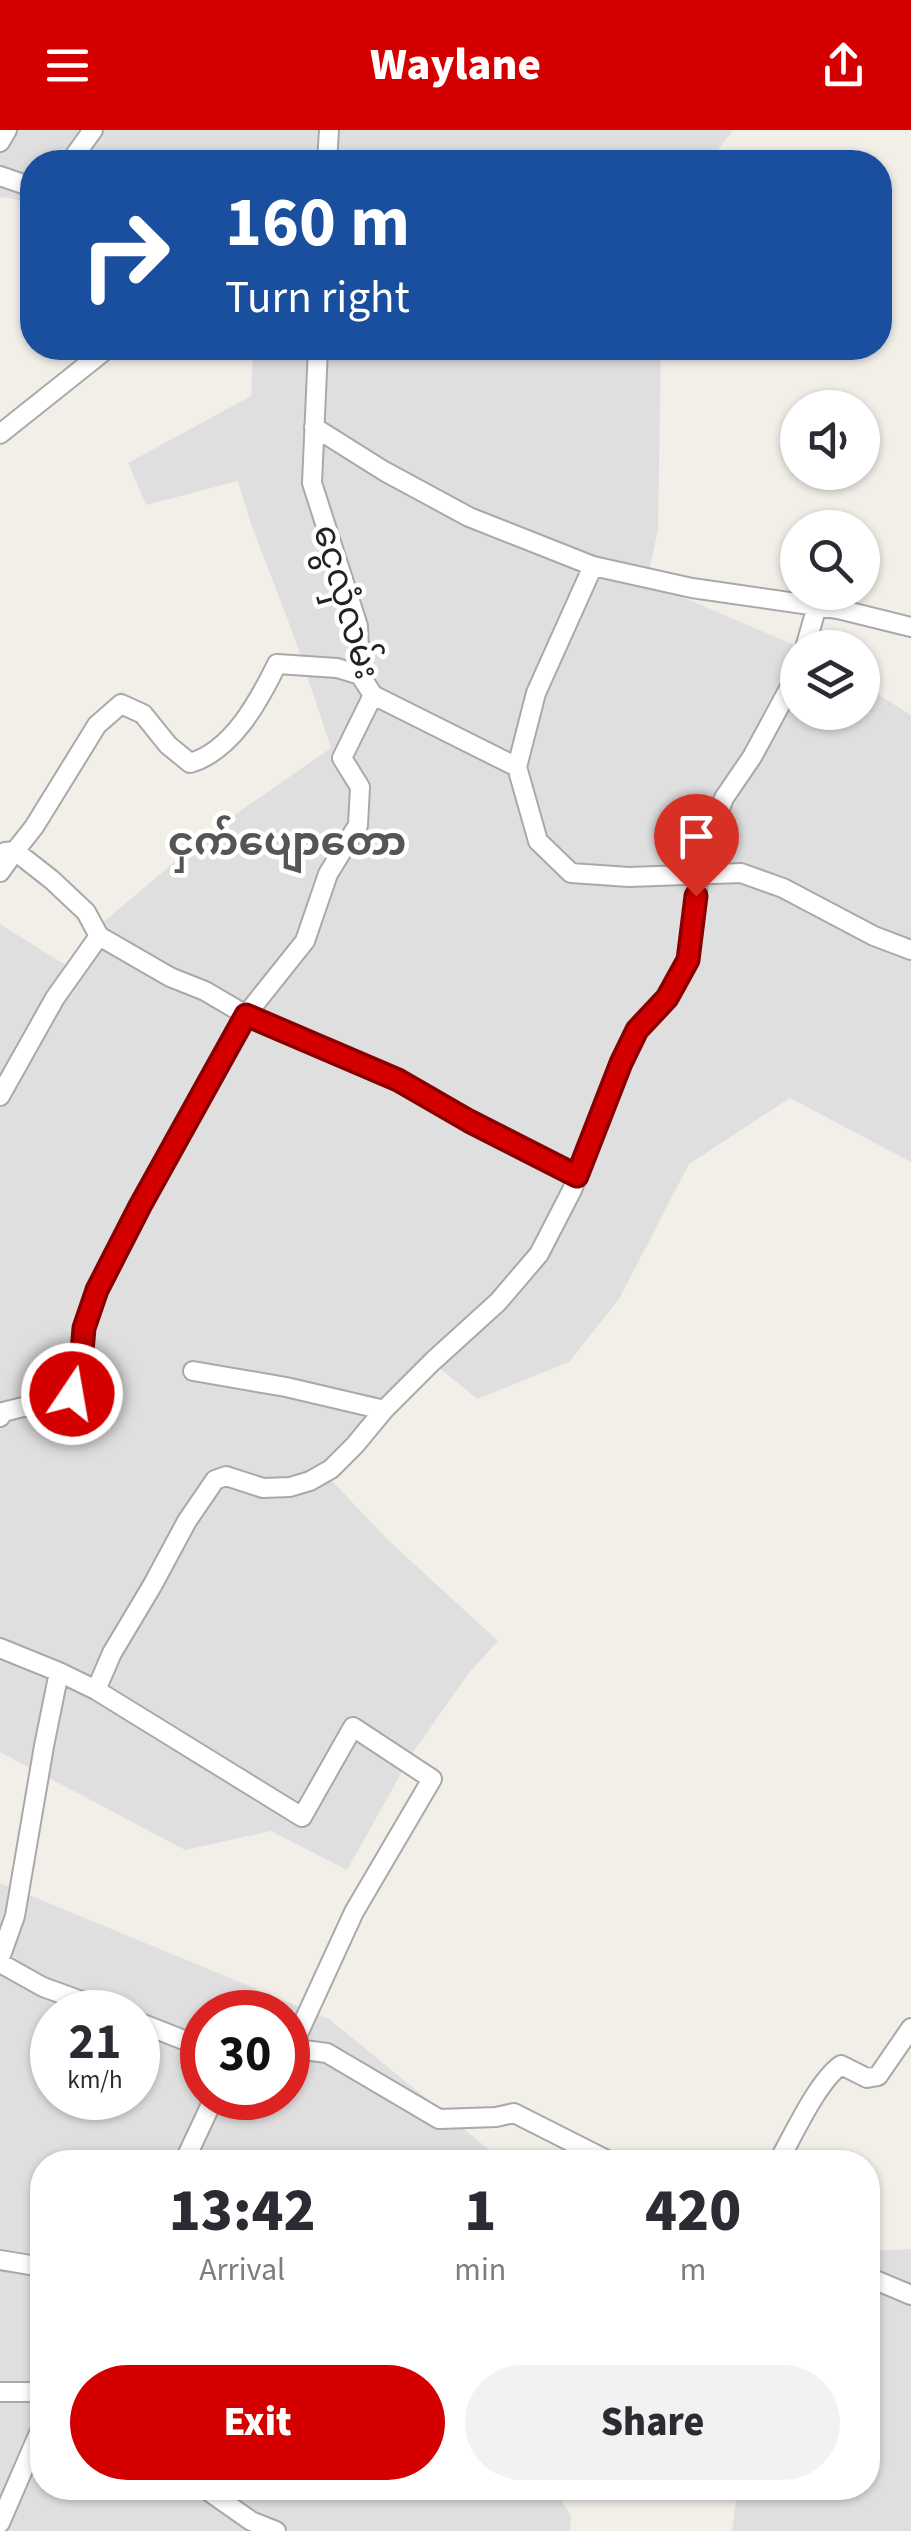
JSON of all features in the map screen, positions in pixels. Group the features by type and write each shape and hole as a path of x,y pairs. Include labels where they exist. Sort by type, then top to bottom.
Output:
{"street":[{"path":"0,142 6,130"},
{"path":"0,434 93,360"},
{"name":"ငွေလှံလမ်း","path":"317,360 312,483 358,626 360,675 373,695 518,767"},
{"path":"314,427 384,472 470,517 593,566 692,588 780,601"},
{"path":"593,566 536,693 518,767 538,841 571,872 629,877 741,872 911,950"},
{"path":"835,610 911,627"},
{"path":"0,872 7,852 34,827 97,725 121,704 143,714 190,763 209,758 222,746 258,704 277,664 337,668 360,675"},
{"path":"0,1417 3,1412 27,1406 60,1422 81,1363 84,1328 97,1290 246,1015 305,941 328,874 358,824 360,787 342,758 373,695"},
{"path":"96,1690 112,1653 214,1480 226,1476 262,1488 290,1487 330,1468 355,1446 432,1360 498,1302 539,1254 577,1176 637,1030 667,998 688,960 706,846 724,798 780,707"},
{"path":"7,852 52,880 86,912 99,936 170,978 398,1080 577,1176"},
{"path":"0,1096 55,998 99,936"},
{"path":"192,1372 384,1410"},
{"path":"0,1648 96,1690 302,1817 353,1726 432,1779 354,1912 310,2006"},
{"path":"51,1990 0,1961 15,1916 59,1672"},
{"path":"785,2150 834,2070 842,2065 866,2078 878,2076 911,2028"},
{"path":"310,2051 327,2054 438,2119 514,2113 587,2150"},
{"path":"190,2150 204,2120"},
{"path":"0,2260 30,2265"},
{"path":"880,2282 911,2295"},
{"path":"0,2392 30,2392"},
{"path":"0,2522 30,2453"},
{"path":"218,2500 248,2526 276,2531"}],"shaded area":[{"path":"0,130 733,130 718,150 20,150 20,201 0,197"},
{"path":"252,360 661,360 658,529 647,582 780,639 780,730 880,730 880,696 911,715 911,1162 790,1098 689,1164 619,1299 569,1362 477,1399 436,1365 331,1480 389,1541 498,1641 468,1674 412,1754 347,1870 271,1831 185,1850 0,1752 0,924 67,966 100,925 210,832 331,748 238,481 146,505 128,463 251,396"},
{"path":"0,1883 259,1990 180,1990 180,2120 310,2120 310,2011 329,2019 490,2150 30,2150 30,2500 561,2500 571,2516 570,2531 0,2531"},
{"path":"911,2249 911,2531 732,2531 736,2500 880,2500 880,2250"}],"district":[{"name":"ငှက်ပျောတော","path":"287,842"}],"route":[{"path":"72,1394 81,1363 84,1328 97,1290 246,1015 398,1080 577,1176 637,1030 667,998 688,960 696,896"}]}
